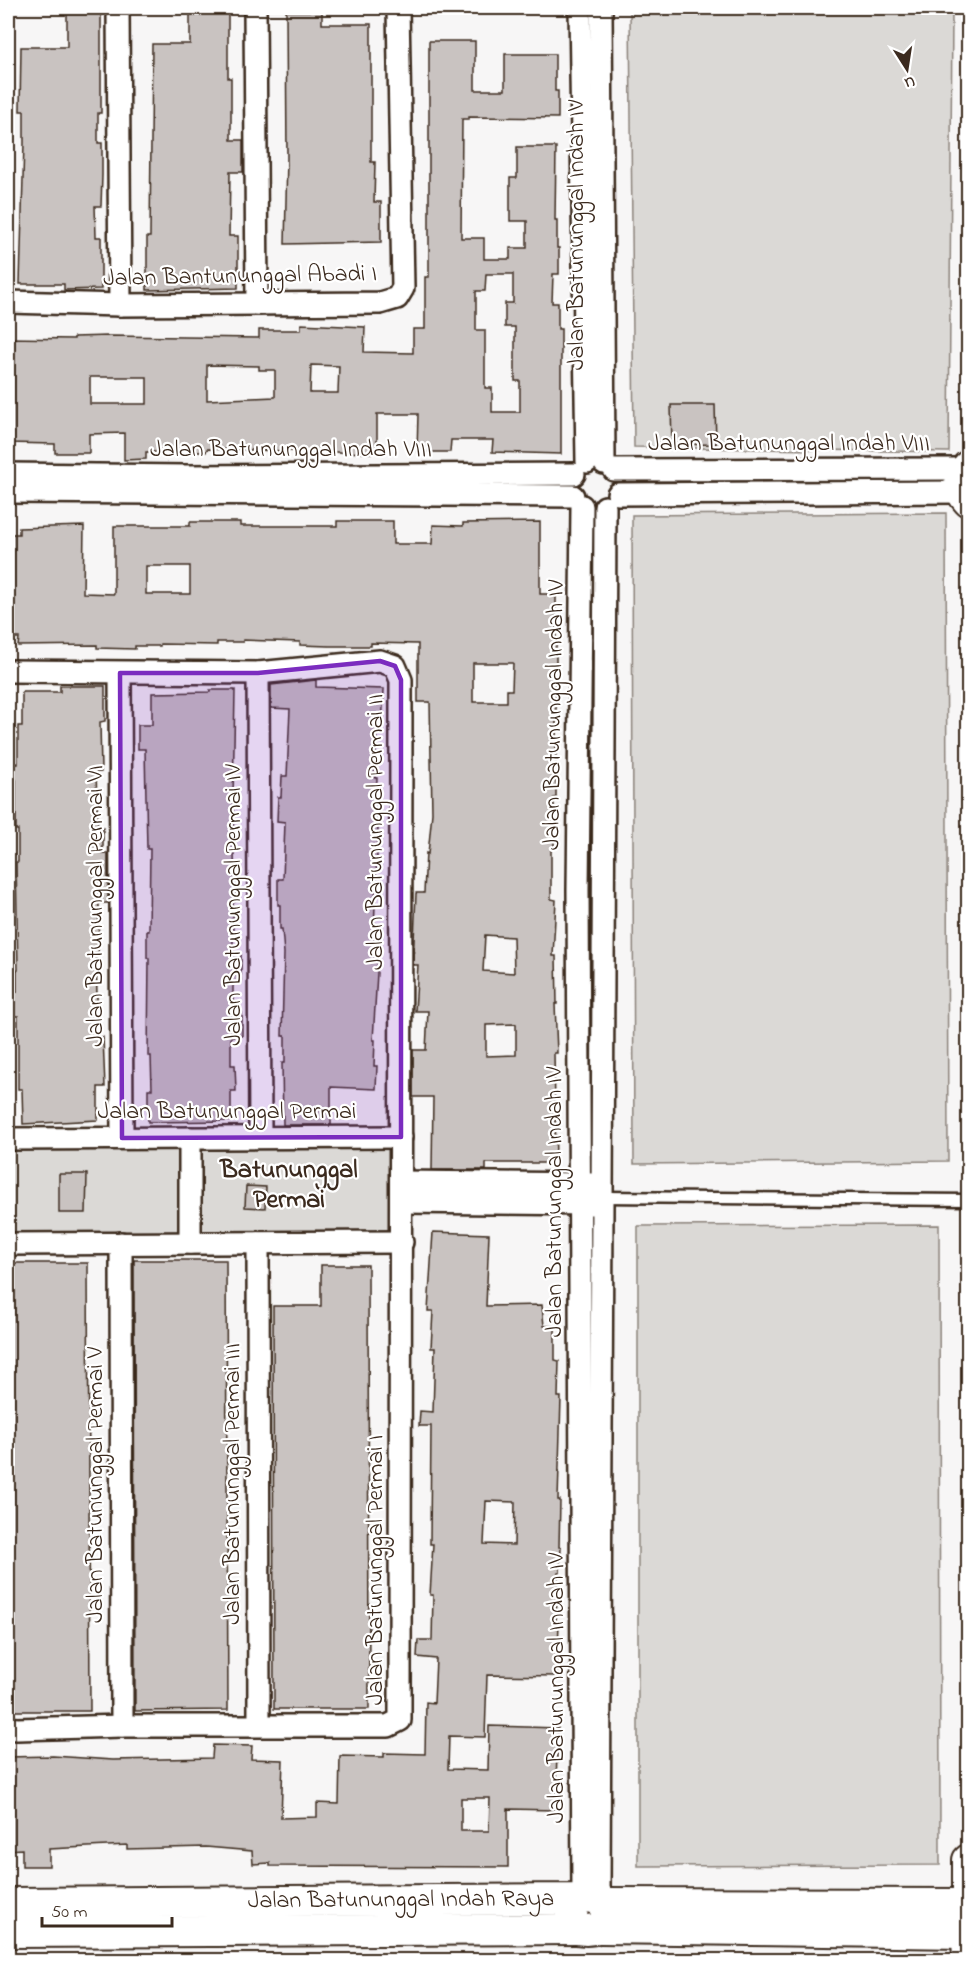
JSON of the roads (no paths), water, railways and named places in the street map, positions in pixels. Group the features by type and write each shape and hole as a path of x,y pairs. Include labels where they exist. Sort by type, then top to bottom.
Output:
{"street":[{"path":"118,8 120,305"},
{"path":"255,8 257,304"},
{"name":"Jalan Bantununggal Abadi I","path":"8,302 120,305 380,303 397,298 403,288 398,8"},
{"name":"Jalan Batununggal Indah IV","path":"580,8 591,67 595,467"},
{"name":"Jalan Batununggal Indah IV","path":"591,67 601,8"},
{"path":"595,467 619,482 612,501 593,509 578,501 571,485 595,467"},
{"name":"Jalan Batununggal Indah VIII","path":"8,492 595,467 966,482"},
{"name":"Jalan Batununggal Indah VIII","path":"8,474 186,485 578,501"},
{"name":"Jalan Batununggal Indah VIII","path":"612,501 966,482"},
{"name":"Jalan Batununggal Indah IV","path":"578,501 580,1194 591,1535"},
{"name":"Jalan Batununggal Indah IV","path":"590,1909 591,1535 602,1195 603,890 612,501"},
{"name":"Jalan Batununggal Permai II","path":"8,671 258,673 380,661 395,666 401,680 401,1137"},
{"name":"Jalan Batununggal Permai VI","path":"120,673 122,1138"},
{"name":"Jalan Batununggal Permai IV","path":"258,673 260,1137"},
{"path":"578,890 603,890"},
{"path":"8,1244 402,1242 401,1137"},
{"name":"Jalan Batununggal Permai","path":"8,1139 401,1137"},
{"path":"190,1138 190,1243"},
{"path":"402,1192 602,1195"},
{"name":"Jalan Batununggal Permai I","path":"8,1728 388,1726 400,1720 402,1242"},
{"name":"Jalan Batununggal Permai V","path":"121,1243 122,1726"},
{"name":"Jalan Batununggal Permai III","path":"258,1243 259,1725"},
{"path":"967,1925 969,1860"},
{"name":"Jalan Batununggal Indah Raya","path":"8,1903 590,1909 967,1925"},
{"name":"Jalan Batununggal Indah Raya","path":"8,1932 590,1909"}],"lane":[{"path":"602,1195 969,1200"}],"district":[{"name":"Batununggal Permai","path":"289,1186"}]}
